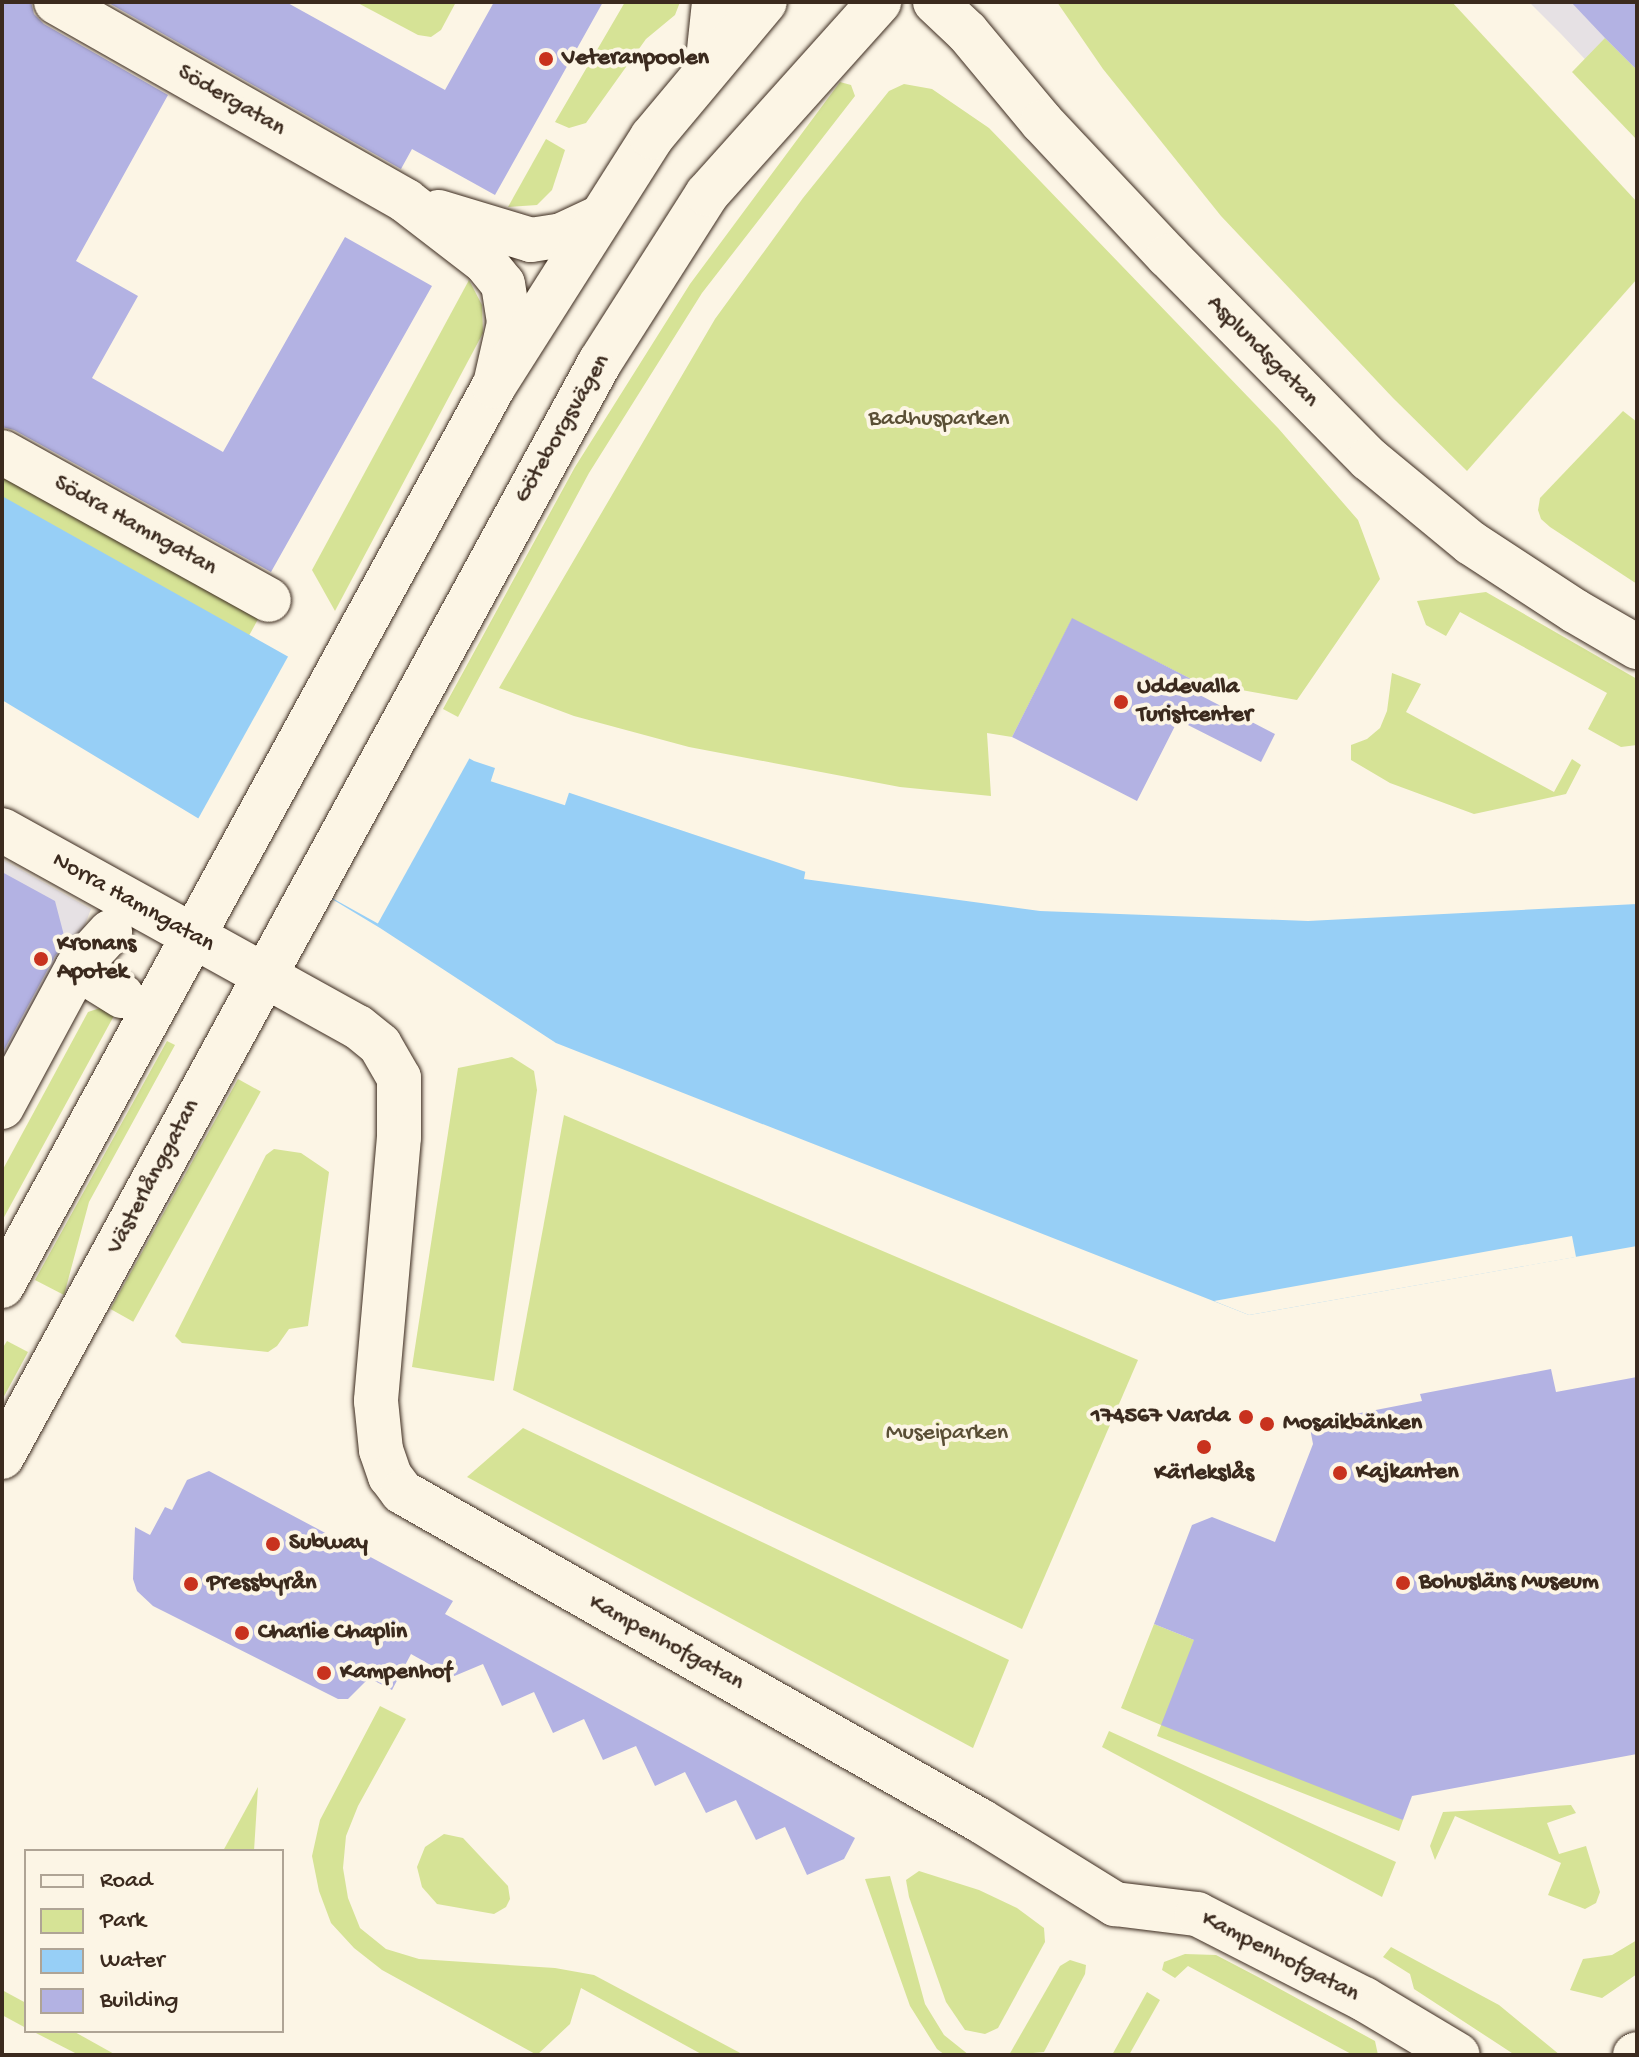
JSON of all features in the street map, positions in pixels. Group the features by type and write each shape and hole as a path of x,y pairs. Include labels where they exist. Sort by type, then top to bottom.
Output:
{"street":[{"name":"Södergatan","path":"56,2 406,201 485,262 503,284 509,323 494,386"},
{"path":"707,69 714,2"},
{"path":"2,1286 235,854 494,386 652,137 765,2"},
{"name":"Göteborgsvägen","path":"307,897 593,375 707,194 879,2"},
{"name":"Asplundsgatan","path":"935,2 967,32 1042,122 1178,267 1378,468 1471,543 1575,611 1637,647"},
{"name":"Södergatan","path":"406,201 531,240 562,235 600,217"},
{"name":"Södra Hamngatan","path":"2,452 269,600"},
{"name":"Norra Hamngatan","path":"2,830 265,974"},
{"name":"Västerlånggatan","path":"2,1457 307,897"},
{"path":"2,1107 77,968 110,932"},
{"path":"77,968 122,996"},
{"name":"Kampenhofgatan","path":"265,974 358,1027 380,1045 399,1078 399,1137 376,1401 381,1450 390,1476 402,1492 981,1821 1115,1904 1197,1914 1364,1999 1458,2055"}],"shaded area":[{"path":"1529,2 1637,2 1637,114 1561,34"},
{"path":"2,859 91,909 71,961 2,1088"}],"green space":[{"path":"356,2 456,2 441,30 431,37 418,35"},
{"path":"625,2 680,2 675,15 646,39 586,123 569,128 555,122"},
{"path":"1057,2 1452,2 1637,202 1637,279 1467,471 1393,398 1221,216 1103,69"},
{"path":"1605,38 1637,70 1637,140 1572,72"},
{"path":"840,82 851,85 855,96 702,293 589,473 458,717 443,709 575,467 690,284"},
{"name":"Badhusparken","path":"904,84 932,89 989,128 1278,428 1358,520 1380,579 1297,700 1197,682 1072,619 1012,737 987,733 991,796 900,787 689,747 574,716 499,688 715,319 803,198 889,91"},
{"path":"546,139 565,150 552,190 537,205 508,207"},
{"path":"469,280 482,305 483,333 335,611 312,570"},
{"path":"1623,411 1637,422 1637,584 1550,527 1541,519 1538,510 1540,498"},
{"path":"2,452 269,600 248,637 2,501"},
{"path":"1486,592 1637,679 1637,745 1621,747 1588,729 1607,693 1460,612 1446,636 1426,625 1417,601"},
{"path":"1392,673 1421,684 1406,712 1554,792 1572,759 1581,765 1566,794 1474,814 1390,783 1351,760 1351,745 1367,739 1380,728 1387,711"},
{"path":"106,1006 116,1012 2,1221 2,1171 88,1012"},
{"path":"167,1041 175,1045 89,1202 64,1295 35,1280"},
{"path":"512,1057 534,1071 537,1090 494,1381 412,1367 458,1068"},
{"path":"238,1079 261,1092 133,1322 110,1309"},
{"name":"Museiparken","path":"564,1115 1138,1360 1022,1629 513,1390"},
{"path":"274,1149 301,1153 329,1172 308,1326 289,1329 277,1346 268,1352 182,1343 175,1336 266,1155"},
{"path":"7,1341 28,1352 2,1400 2,1349"},
{"path":"523,1428 1009,1660 973,1748 467,1477"},
{"path":"1154,1624 1194,1640 1403,1820 1399,1831 1157,1736 1161,1725 1121,1708"},
{"path":"380,1706 406,1719 358,1806 346,1836 343,1868 348,1898 360,1928 386,1949 419,1959 555,1968 594,1975 744,2055 703,2055 581,1988 570,2024 537,2055 382,1970 354,1948 331,1923 319,1891 312,1856 320,1820"},
{"path":"1109,1731 1396,1862 1382,1897 1102,1747"},
{"path":"258,1787 254,1849 224,1849"},
{"path":"1571,1805 1576,1813 1547,1823 1559,1854 1586,1846 1600,1892 1596,1903 1585,1909 1548,1895 1561,1863 1455,1816 1435,1860 1430,1846 1443,1812"},
{"path":"444,1834 463,1838 508,1886 510,1899 506,1907 494,1914 437,1904 422,1887 417,1867 425,1847"},
{"path":"919,1871 979,1890 1017,1908 1044,1928 1045,1942 998,2028 985,2034 965,2030 946,2002 909,1897 906,1880"},
{"path":"890,1876 925,2004 944,2035 969,2055 945,2055 937,2049 910,2006 865,1879"},
{"path":"1637,1940 1637,1974 1602,1998 1570,1990 1583,1959 1612,1955"},
{"path":"1391,1947 1499,2005 1560,2055 1515,2055 1414,1989 1410,1974 1383,1957"},
{"path":"1185,1954 1216,1955 1260,1978 1375,2041 1378,2055 1353,2055 1188,1966 1175,1978 1162,1970 1164,1962"},
{"path":"1070,1960 1086,1965 1085,1974 1044,2052 1009,2055 1060,1966"},
{"path":"2,1990 24,2002 24,2027 2,2015"},
{"path":"1147,1992 1160,2000 1129,2055 1112,2055"},
{"path":"36,2033 77,2033 116,2055 79,2055"}],"water":[{"path":"2,496 474,761 806,872 1039,903 1305,913 1637,895 1637,1246 1249,1315 556,1043 380,928 2,700"}],"pier":[{"path":"290,653 472,754 378,924 196,823"},
{"path":"496,765 570,789 565,805 491,781"},
{"path":"806,868 1039,899 1305,909 1637,891 1637,904 1308,921 1040,911 804,879"},
{"path":"1572,1236 1576,1257 1249,1315 1214,1301"}],"building":[{"path":"2,2 31,2 34,14 44,24 168,95 76,261 138,296 92,378 223,452 345,237 432,286 271,572 14,430 2,427"},
{"path":"107,2 286,2 445,90 494,2 603,2 495,195 412,149 401,169"},
{"path":"1571,2 1637,2 1637,70 1605,38"},
{"name":"Uddevalla Turistcenter","path":"1072,618 1197,682 1192,691 1275,734 1261,762 1178,720 1137,801 1012,737"},
{"path":"2,872 55,901 66,943 55,956 2,1054"},
{"name":"Bohusläns Museum","path":"1551,1369 1556,1392 1637,1377 1637,1754 1412,1796 1403,1820 1161,1725 1194,1640 1154,1624 1192,1525 1212,1517 1275,1542 1313,1444 1309,1423 1422,1401 1420,1394"},
{"name":"Kampenhof","path":"209,1471 453,1601 445,1614 855,1838 844,1859 807,1875 785,1827 756,1840 736,1800 706,1813 685,1772 655,1786 636,1746 603,1760 584,1719 553,1733 534,1692 502,1706 483,1664 452,1677 411,1654 392,1690 369,1678 348,1699 338,1699 153,1606 137,1591 133,1579 135,1527 150,1535 165,1507 172,1510 187,1480"}],"place":[{"name":"Veteranpoolen","path":"546,59"},
{"name":"Uddevalla Turistcenter","path":"1121,702"},
{"name":"Kronans Apotek","path":"41,959"},
{"name":"174567 Varda","path":"1246,1417"},
{"name":"Mosaikbänken","path":"1267,1424"},
{"name":"Kärlekslås","path":"1204,1447"},
{"name":"Kajkanten","path":"1340,1473"},
{"name":"Subway","path":"273,1544"},
{"name":"Bohusläns Museum","path":"1403,1583"},
{"name":"Pressbyrån","path":"191,1584"},
{"name":"Charlie Chaplin","path":"242,1633"},
{"name":"Kampenhof","path":"324,1673"}]}
